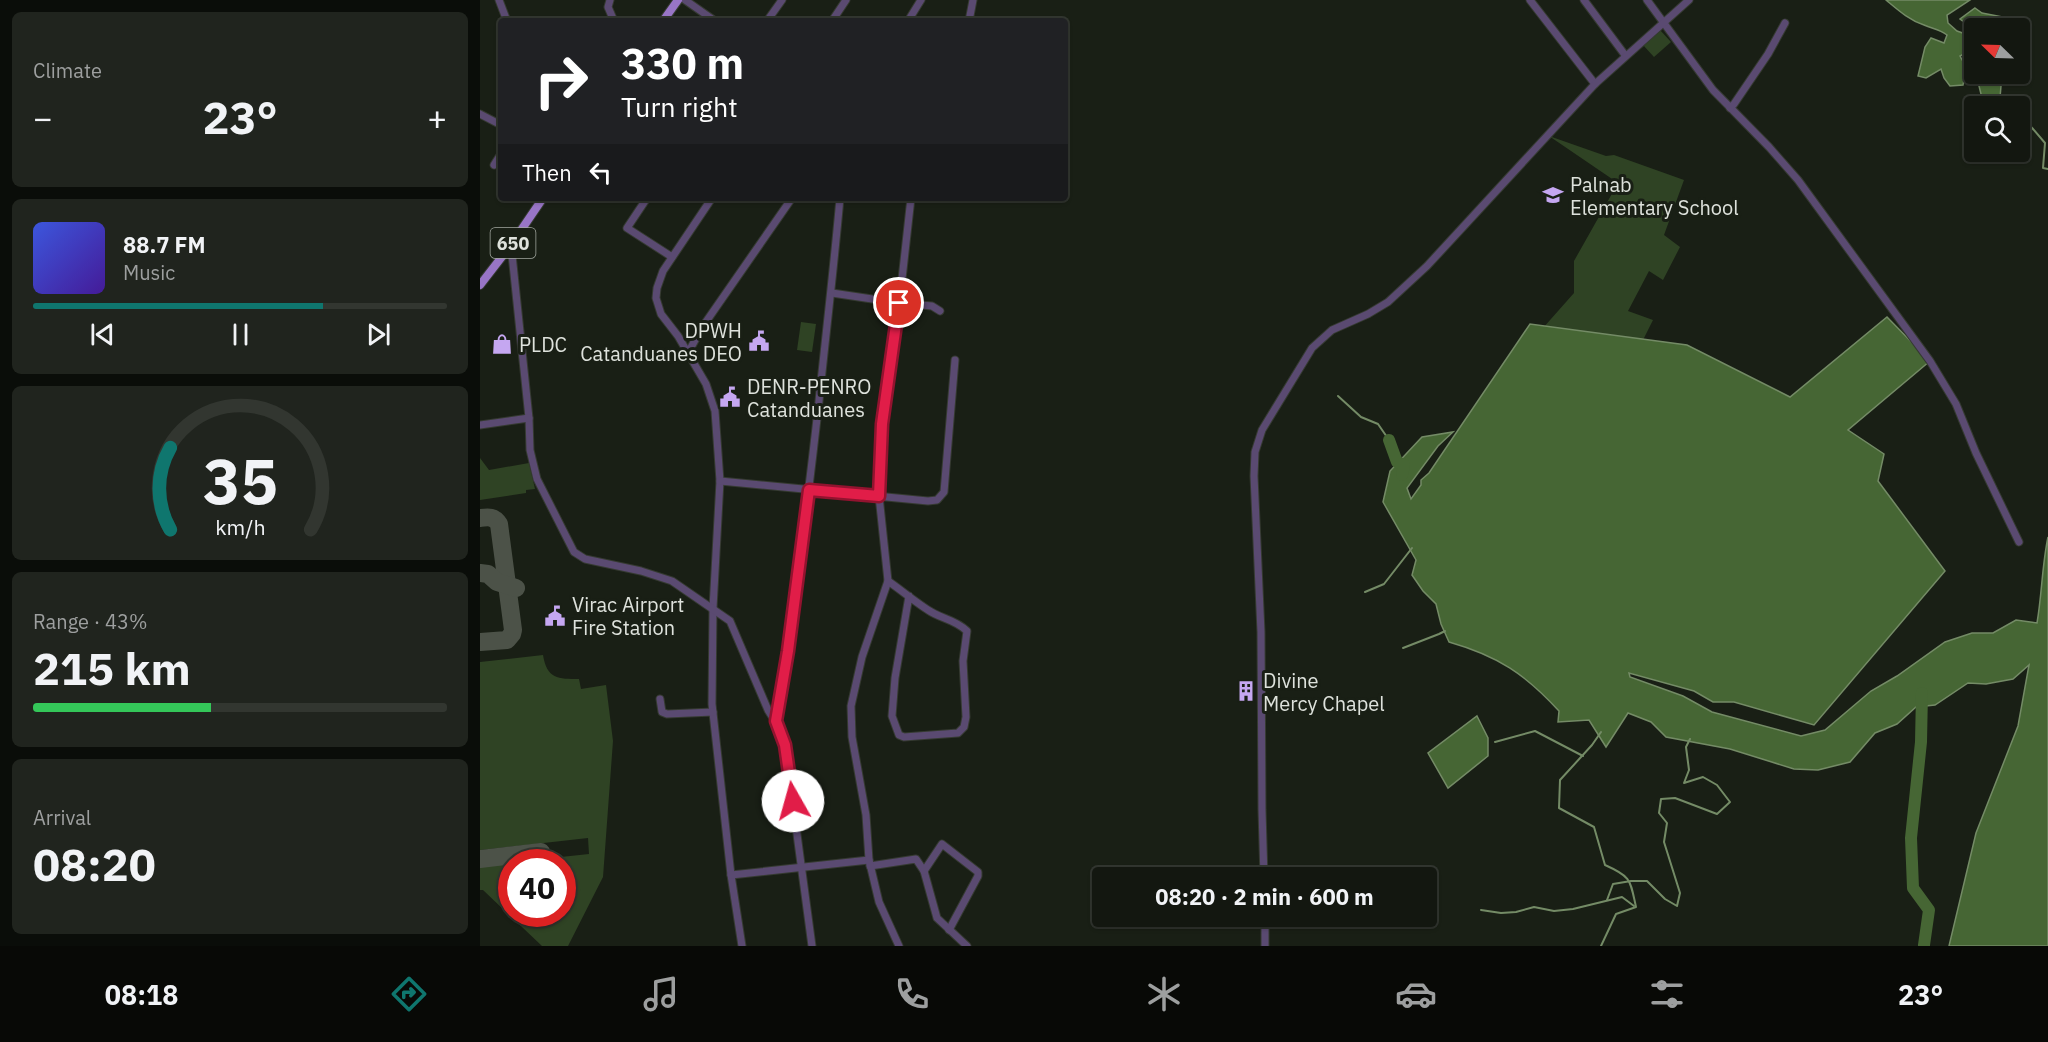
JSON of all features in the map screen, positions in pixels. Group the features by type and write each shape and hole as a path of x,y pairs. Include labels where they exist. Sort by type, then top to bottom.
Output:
{"main road":[{"path":"665,18 678,0"},
{"name":"650","path":"481,282 511,245 541,201"}],"street":[{"path":"499,0 506,18"},
{"path":"610,0 608,7 613,18"},
{"path":"685,0 711,18"},
{"path":"769,18 782,0"},
{"path":"834,18 846,0"},
{"path":"910,18 921,0"},
{"path":"970,18 973,0"},
{"path":"1530,0 1594,84"},
{"path":"1584,0 1625,55"},
{"path":"1647,0 1700,74 1798,180 1930,361 1956,404 1976,453 2019,542"},
{"path":"1264,867 1261,632 1254,476 1255,452 1262,430 1312,348 1332,330 1388,302 1419,273 1594,84 1689,0"},
{"path":"1730,108 1768,54 1785,23"},
{"path":"480,114 498,123"},
{"path":"494,165 498,159"},
{"path":"646,201 627,228 672,257"},
{"path":"710,201 659,279 657,306 688,353 705,384 715,411 720,481 713,608 713,712 731,875 742,946"},
{"path":"688,353 701,329 790,201"},
{"path":"776,721 788,651 809,490 832,293 840,201"},
{"path":"899,946 879,902 870,863 866,815 852,737 851,706 862,657 888,581 879,496 882,424 911,201"},
{"path":"511,245 529,418 530,450 537,479 574,552 585,559 641,571 672,581 730,621 785,745 812,946"},
{"path":"832,293 932,306 940,311"},
{"path":"720,481 937,500 944,492 955,360"},
{"path":"480,425 529,418"},
{"path":"888,581 909,596 930,612 959,624 967,631 963,661 966,717 964,727 958,733 904,737 899,735 892,716 895,678 909,596"},
{"path":"660,699 662,712 667,714 713,712"},
{"path":"924,871 942,844 978,872 949,930"},
{"path":"731,875 916,859 924,871 937,918 967,946"},
{"path":"1264,927 1265,946"}],"shaded area":[{"path":"1886,0 1970,0 1947,15 1948,23 1964,33 1964,54 1960,56 1964,63 1963,85 1950,86 1941,69 1926,78 1918,76 1925,47 1931,38 1944,43 1947,35 1904,14"},
{"path":"1975,8 1982,13 2003,17 1964,18 1964,22 1960,19"},
{"path":"1660,30 1671,42 1654,57 1643,45"},
{"path":"1978,84 2001,84 2000,96 1982,96"},
{"path":"1549,136 1606,156 1614,155 1684,180 1664,235 1680,247 1663,280 1649,271 1628,311 1653,320 1643,340 1543,328 1574,293 1574,261 1618,183"},
{"path":"1887,317 1930,361 1848,430 1884,454 1878,481 1945,571 1814,725 1734,702 1713,702 1694,691 1629,673 1630,677 1683,696 1712,712 1801,736 1825,730 1871,691 1897,676 1945,642 1972,633 1993,633 2016,620 2037,623 2048,537 2048,946 1949,946 1976,833 2018,726 2029,665 2013,679 1986,684 1968,683 1935,705 1916,707 1897,724 1875,733 1850,762 1818,770 1794,769 1730,749 1666,737 1651,722 1628,713 1606,747 1589,720 1558,722 1559,711 1547,698 1510,668 1482,653 1449,642 1436,604 1412,575 1416,560 1383,502 1390,471 1422,437 1453,432 1438,446 1407,488 1411,499 1421,485 1421,480 1429,473 1530,324 1687,345 1790,397"},
{"path":"801,322 816,324 812,352 797,350"},
{"path":"480,458 489,470 529,463 535,489 526,490 526,493 480,500"},
{"path":"543,655 547,669 551,673 559,678 579,679 581,689 606,685 613,741 603,877 568,946 542,946 522,927 576,927 576,855 589,854 588,838 480,850 480,662"},
{"path":"1477,716 1488,738 1488,756 1448,788 1428,753"},
{"path":"498,865 498,904 483,890 480,890 480,867"}],"waterway":[{"path":"2030,126 2045,143 2043,168 2048,169"},
{"path":"1338,396 1361,417 1378,424 1389,440"},
{"path":"1389,440 1397,462 1404,465 1402,475"},
{"path":"1365,592 1384,584 1412,548"},
{"path":"1403,648 1445,631"},
{"path":"1922,693 1921,742 1911,838 1913,888 1929,910 1924,945"},
{"path":"1495,742 1535,731 1583,756"},
{"path":"1601,732 1560,780 1559,808 1594,827 1605,865 1625,876 1631,885 1636,907 1616,914 1601,946"},
{"path":"1607,900 1613,884 1647,881 1665,899 1677,906 1680,893 1664,842 1667,823 1659,813 1661,799 1675,798 1717,814 1730,802 1717,785 1703,777 1684,783 1689,770 1686,747 1690,739"},
{"path":"1481,910 1501,913 1534,907 1554,911 1573,909 1622,897 1634,906"}],"taxiway":[{"path":"480,518 493,518 499,524 513,630 507,640 480,642"},
{"path":"480,573 488,574 497,582 516,588"},
{"path":"480,859 498,857"}],"place":[{"name":"Palnab Elementary School","path":"1553,195"},
{"name":"DPWH Catanduanes DEO","path":"759,341"},
{"name":"PLDC","path":"502,344"},
{"name":"DENR-PENRO Catanduanes","path":"730,397"},
{"name":"Virac Airport Fire Station","path":"555,616"},
{"name":"Divine Mercy Chapel","path":"1246,691"}],"route":[{"path":"793,801 785,745 776,721 788,651 809,490 879,496 882,424 899,303"}]}
